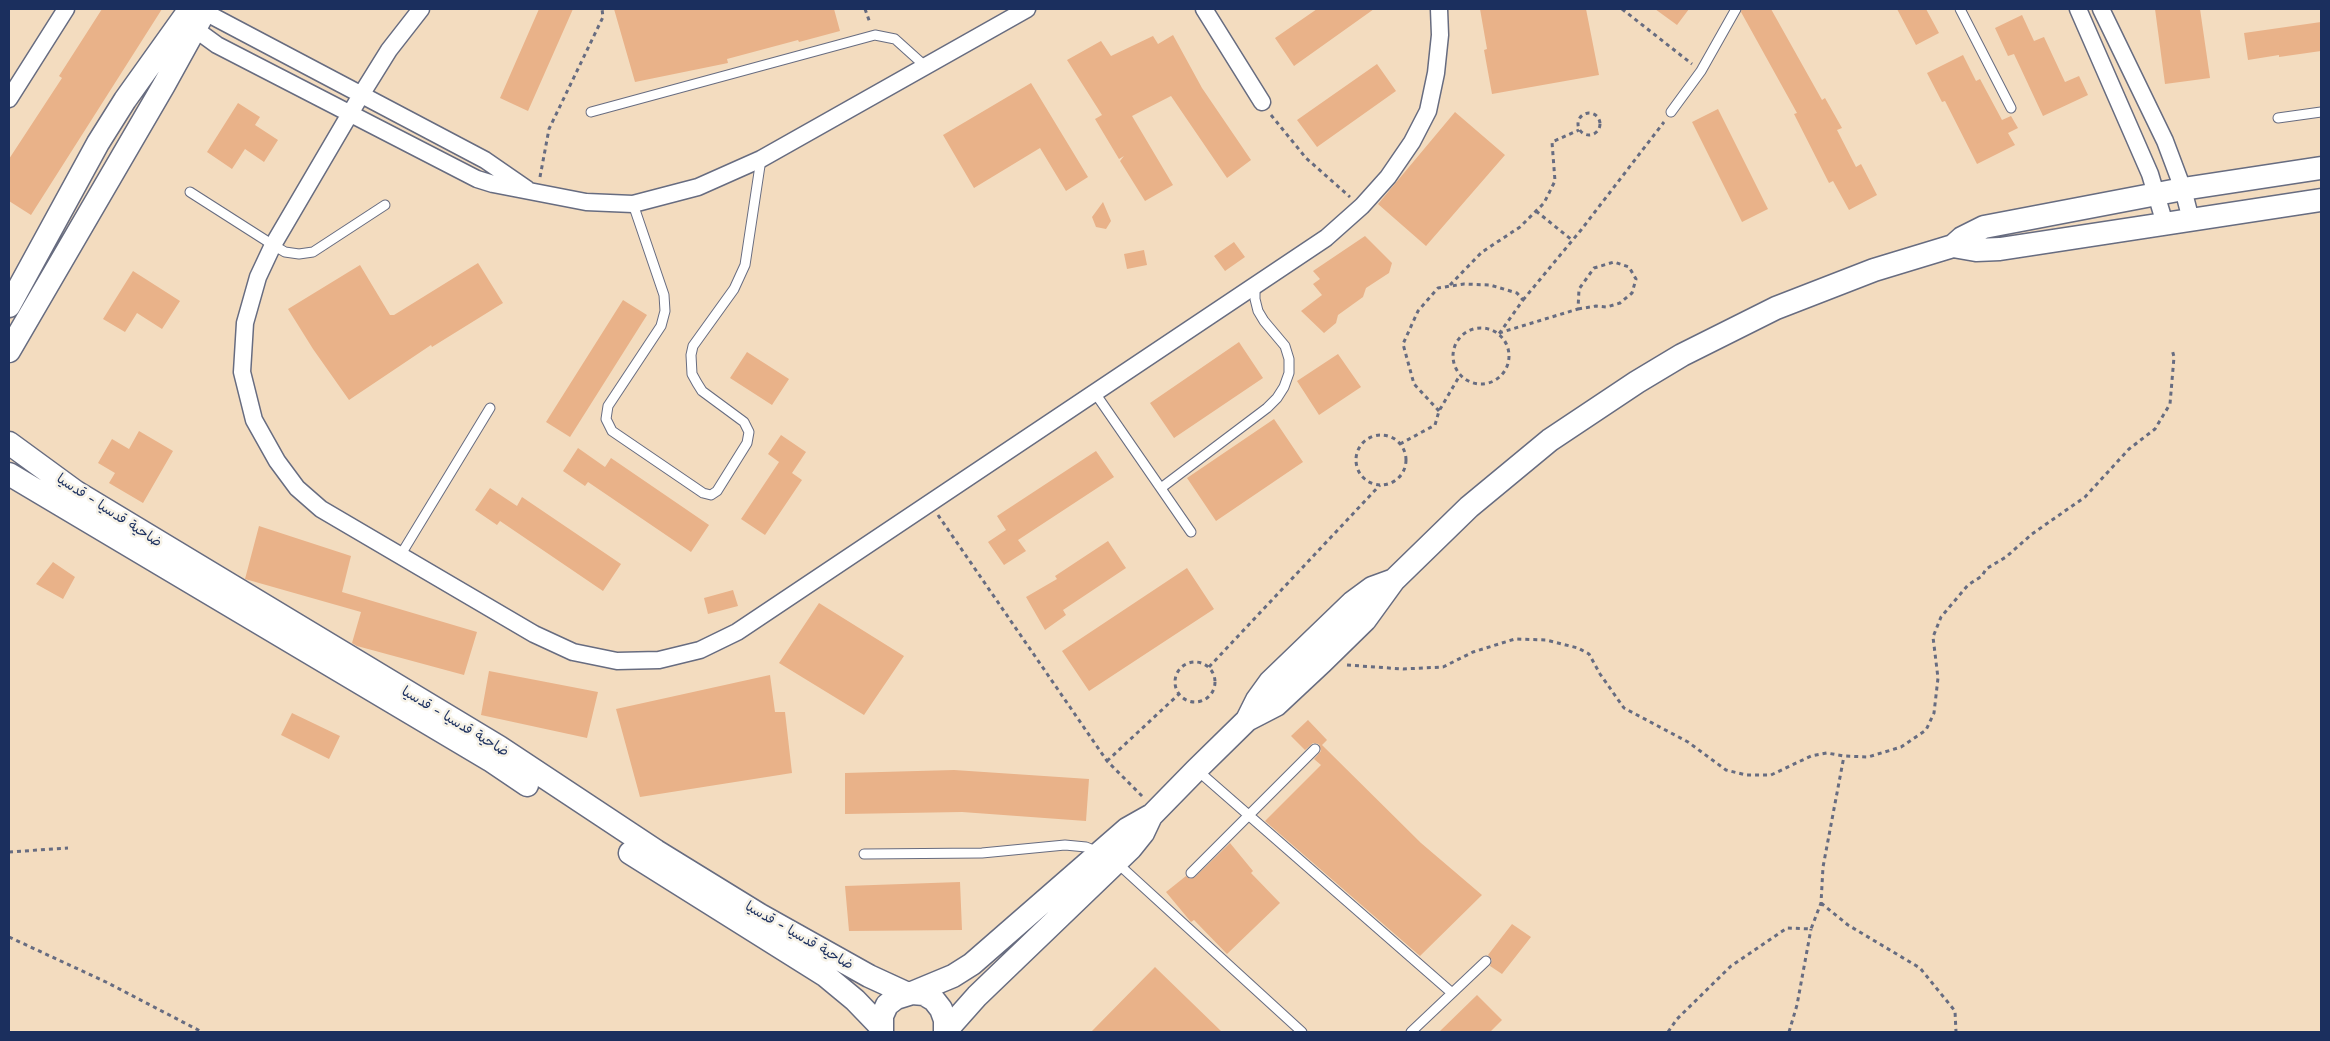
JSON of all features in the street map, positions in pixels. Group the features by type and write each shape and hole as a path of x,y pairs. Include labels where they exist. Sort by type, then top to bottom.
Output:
{"main road":[{"path":"9,306 98,142 130,93 194,13"},
{"path":"9,351 194,13"},
{"path":"945,1032 1108,857 1128,829 1154,813 1247,720 1276,705 1322,662 1373,611 1394,580 1457,519 1509,473 1586,415 1644,377 1776,308 1874,270 1953,246 1972,232 1996,223 2116,203 2157,193 2321,168"},
{"path":"2226,182 2223,188 2222,200 2232,214"},
{"path":"1953,246 1976,250 1994,250 2321,200"},
{"path":"2116,203 2121,205 2127,215 2128,221 2123,231"},
{"name":"ضاحية قدسيا - قدسيا","path":"9,443 76,492 499,747 656,851 760,915 869,976 909,993 929,997 941,1009 945,1020 945,1032"},
{"name":"ضاحية قدسيا - قدسيا","path":"9,474 490,760 648,865 826,976 855,1000 882,1029"},
{"path":"1247,720 1256,700 1270,682 1354,602 1372,588 1394,580"},
{"path":"882,1029 882,1016 887,1005 896,998 953,976 972,964 1108,857"}],"street":[{"path":"9,99 66,9"},
{"path":"421,9 388,50 273,245 258,276 245,323 242,372 254,420 276,461 297,488 321,510 498,615 573,652 617,661 659,660 700,650 737,632 1326,238 1362,206 1388,177 1412,142 1428,111 1436,73 1440,35 1439,9"},
{"path":"194,13 217,45 477,179 493,184 586,202 633,204 698,187 761,159 1027,9"},
{"path":"1204,9 1262,102"},
{"path":"2078,9 2157,193 2164,224"},
{"path":"2101,9 2165,141 2183,189 2191,220"},
{"path":"194,13 361,95 485,160 532,191"}],"lane":[{"path":"1671,112 1701,71 1736,9"},
{"path":"1960,9 2011,108"},
{"path":"591,112 875,35 895,39 925,66"},
{"path":"2278,118 2321,112"},
{"path":"633,204 664,295 665,311 661,326 608,406 606,419 612,431 703,493 711,495 717,491 747,443 749,432 744,422 702,390 696,383 690,365 691,355 693,346 734,290 745,265 761,159"},
{"path":"190,192 285,252 299,254 313,252 385,205"},
{"path":"1161,488 1267,408 1284,387 1289,359 1285,346 1258,311 1255,286"},
{"path":"1095,393 1191,532"},
{"path":"400,556 490,408"},
{"path":"1191,873 1315,749"},
{"path":"1196,770 1452,993"},
{"path":"864,854 982,853 1065,844 1086,847 1108,857 1302,1032"},
{"path":"1411,1032 1486,960"}],"path":[{"path":"532,191 549,129 603,17 602,9"},
{"path":"1622,9 1701,71"},
{"path":"1499,334 1523,300 1671,112"},
{"path":"1592,114 1598,118 1599,128 1595,134 1588,135 1579,130 1578,123 1581,116 1592,114"},
{"path":"1273,117 1306,158 1346,193"},
{"path":"1450,286 1482,252 1520,227 1544,203 1555,181 1552,142 1579,130"},
{"path":"1536,211 1572,240"},
{"path":"1499,334 1509,349 1510,359 1502,376 1495,382 1476,384 1460,375 1453,358 1458,340 1472,329 1481,328 1499,334 1578,309 1596,306 1608,307 1620,302 1632,293 1636,279 1629,267 1614,262 1594,268 1579,289 1578,309"},
{"path":"1439,411 1414,384 1403,344 1418,311 1438,288 1464,284 1490,285 1517,293 1523,300"},
{"path":"1322,662 1403,669 1443,667 1473,652 1515,639 1546,640 1578,648 1589,654 1600,674 1624,708 1688,742 1726,770 1746,776 1771,775 1811,756 1827,753 1868,757 1901,747 1926,730 1934,713 1938,678 1934,637 1941,617 1968,585 1982,576 1986,569 2006,557 2032,534 2085,497 2129,449 2154,429 2170,404 2174,357 2172,349"},
{"path":"1400,444 1435,425 1439,411 1460,375"},
{"path":"1378,434 1386,435 1400,444 1406,459 1405,468 1396,481 1380,485 1364,480 1359,473 1355,457 1363,442 1378,434"},
{"path":"1209,667 1380,485"},
{"path":"929,502 1107,761 1154,813"},
{"path":"1197,662 1209,667 1214,672 1216,686 1209,698 1197,703 1184,699 1179,694 1175,682 1179,669 1184,665 1197,662"},
{"path":"1107,761 1179,694"},
{"path":"1789,1032 1797,1005 1811,929 1821,903 1823,867 1844,756"},
{"path":"9,852 68,848"},
{"path":"1821,903 1848,924 1920,968 1954,1011 1956,1032"},
{"path":"1668,1032 1678,1019 1731,966 1787,928 1811,929"},
{"path":"9,937 106,982 202,1032"}],"building":[{"path":"102,9 162,9 31,215 9,201 9,159 62,78 59,76"},
{"path":"539,9 573,9 528,111 500,98"},
{"path":"614,9 834,9 840,31 727,59 728,63 635,82"},
{"path":"1317,9 1374,9 1294,66 1275,38"},
{"path":"1480,9 1586,9 1599,75 1492,94 1484,50 1487,49"},
{"path":"1655,9 1689,9 1677,25"},
{"path":"1742,9 1771,9 1822,100 1825,98 1842,128 1837,130 1856,167 1861,164 1877,195 1849,210 1833,181 1829,183 1794,114 1797,113 1741,12"},
{"path":"1897,9 1926,9 1939,33 1916,45"},
{"path":"2155,9 2200,9 2210,78 2165,84"},
{"path":"2022,15 2034,41 2044,37 2065,82 2079,76 2088,95 2043,116 2014,54 2008,56 1995,28"},
{"path":"2321,22 2321,51 2248,60 2244,33"},
{"path":"1173,35 1202,88 1251,160 1227,178 1171,96 1132,116 1173,185 1145,201 1120,161 1124,156 1119,159 1095,119 1102,115 1067,60 1101,41 1111,56 1153,36 1158,44"},
{"path":"1963,55 1976,81 1980,79 2002,120 2011,116 2018,128 2008,133 2015,145 1977,164 1945,101 1942,102 1927,73"},
{"path":"1377,64 1396,91 1317,147 1297,120"},
{"path":"1031,83 1088,177 1066,191 1040,148 974,188 943,135"},
{"path":"238,103 260,117 255,125 278,140 264,162 245,149 232,169 207,152"},
{"path":"1718,109 1768,209 1742,222 1692,122"},
{"path":"1455,112 1505,155 1426,246 1378,204"},
{"path":"1103,202 1111,221 1106,229 1096,227 1092,217"},
{"path":"1365,236 1392,263 1389,273 1366,288 1363,297 1338,315 1336,323 1324,333 1301,311 1322,295 1313,284 1320,279 1313,271"},
{"path":"1234,242 1245,257 1225,271 1214,256"},
{"path":"1144,250 1147,265 1127,269 1124,254"},
{"path":"478,263 503,303 432,347 431,345 349,400 313,349 288,309 360,265 390,315 394,315"},
{"path":"133,271 180,301 162,329 137,313 125,332 103,319"},
{"path":"623,300 647,315 570,437 546,422"},
{"path":"1239,342 1263,378 1174,438 1150,403"},
{"path":"747,352 789,379 772,405 730,378"},
{"path":"1338,354 1361,387 1319,415 1297,381"},
{"path":"1274,419 1303,462 1216,521 1187,478"},
{"path":"139,431 173,451 143,503 109,483 115,473 98,463 112,439 129,449"},
{"path":"781,435 806,452 792,473 802,480 765,535 741,519 779,462 768,454"},
{"path":"578,448 605,467 611,458 709,525 691,552 588,482 585,486 563,471"},
{"path":"1096,451 1114,477 1018,540 1026,551 1004,565 988,542 1006,530 997,516"},
{"path":"490,488 517,506 522,497 621,564 603,591 500,521 497,525 475,510"},
{"path":"259,526 351,556 342,592 477,632 464,675 357,646 352,643 361,612 245,579"},
{"path":"1108,541 1126,568 1063,610 1066,615 1045,630 1026,597 1057,579 1055,576"},
{"path":"53,562 75,577 63,599 36,584"},
{"path":"1187,568 1214,609 1089,691 1062,651"},
{"path":"733,590 738,606 708,614 704,598"},
{"path":"819,603 904,656 864,715 779,663"},
{"path":"489,671 598,692 587,738 481,715"},
{"path":"770,675 775,712 785,712 792,773 640,797 616,709"},
{"path":"292,713 340,736 329,759 281,735"},
{"path":"1308,720 1327,740 1322,745 1421,843 1482,895 1420,956 1265,821 1321,765 1314,759 1321,751 1319,744 1313,743 1305,750 1291,736"},
{"path":"954,770 1089,779 1086,821 962,812 845,814 845,773"},
{"path":"1230,843 1253,871 1251,873 1280,903 1227,954 1194,920 1191,922 1166,892 1186,876 1190,879 1195,877"},
{"path":"960,882 962,930 849,931 845,886"},
{"path":"1512,924 1531,937 1502,974 1490,966 1492,960 1488,955"},
{"path":"1155,967 1222,1032 1091,1032"},
{"path":"1477,995 1502,1020 1490,1032 1439,1032"}]}
